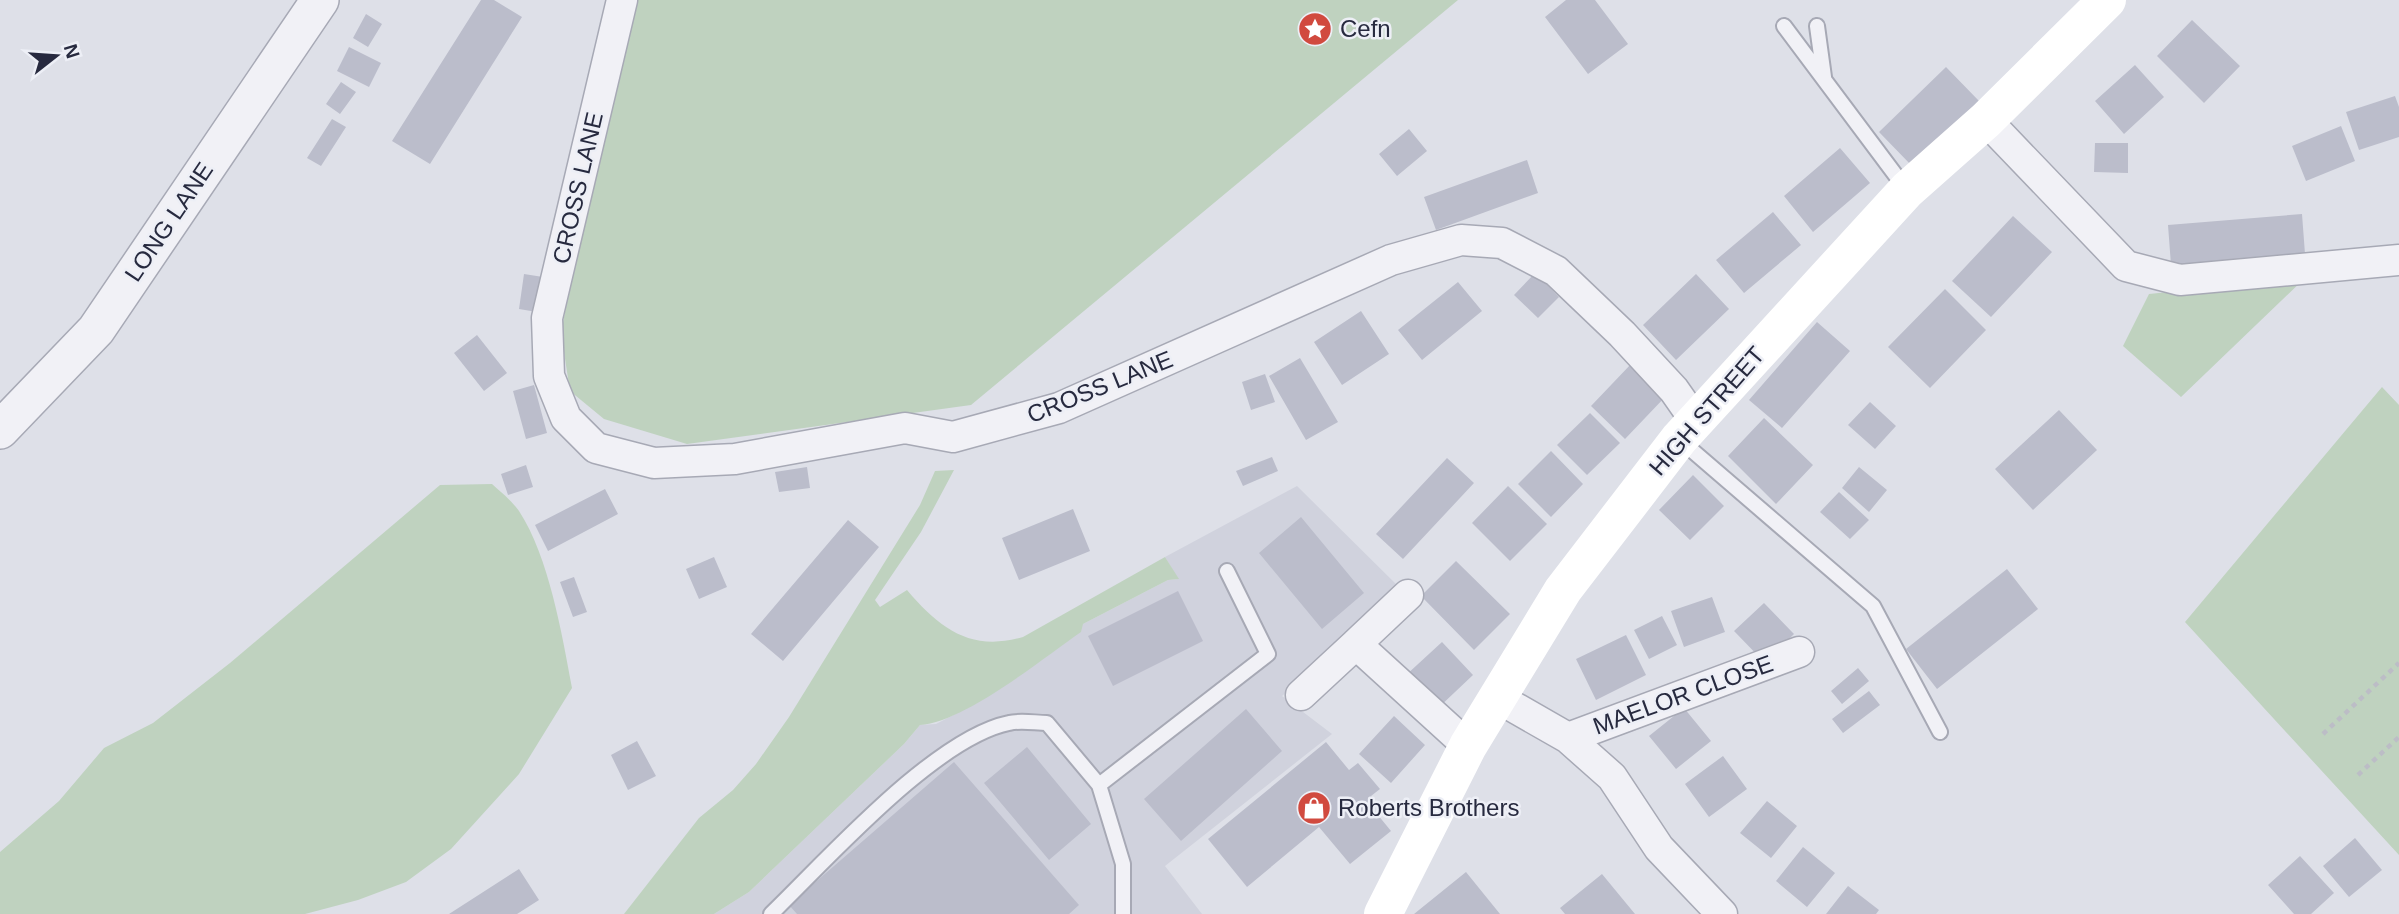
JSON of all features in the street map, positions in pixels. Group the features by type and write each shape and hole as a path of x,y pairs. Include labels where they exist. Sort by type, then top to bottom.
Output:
{"main road":[{"name":"HIGH STREET","path":"1390,902 1468,746 1563,590 1687,430 1907,190 1986,120 2107,0"}],"street":[{"name":"LONG LANE","path":"0,429 96,330 320,0"},
{"name":"CROSS LANE","path":"622,0 547,318 549,376 566,418 596,448 654,463 735,458 905,428 953,438 1059,408 1391,260 1461,240 1502,243 1556,271 1622,334 1674,390 1687,430"},
{"path":"1986,120 2126,266 2180,280 2399,260"},
{"path":"1301,695 1408,596"},
{"path":"1356,644 1468,746"},
{"name":"MAELOR CLOSE","path":"1568,738 1799,652"},
{"path":"1498,698 1568,738 1612,777 1659,848 1722,914"}],"lane":[{"path":"1784,26 1907,190"},
{"path":"1817,26 1824,81"},
{"path":"1687,430 1873,607 1940,732"},
{"path":"1099,785 1268,654 1227,571"},
{"path":"771,914 907,783 961,742 1010,722 1047,723 1099,785 1123,863 1123,914"}],"path":[{"path":"2323,734 2399,663"},
{"path":"2358,775 2399,737"}],"shaded area":[{"path":"1297,486 1401,589 1282,696 1332,734 1165,866 1202,914 714,914 749,892 904,744 920,725 936,724 961,711 1015,679 1083,624 1168,580 1178,579 1165,557"}],"green space":[{"path":"633,0 1458,0 971,405 687,444 604,419 570,391 561,333 602,119"},
{"path":"2305,278 2181,397 2123,346 2149,294"},
{"path":"2382,387 2399,405 2399,855 2185,622"},
{"path":"954,470 921,532 875,600 880,607 907,590 932,616 958,634 972,639 1004,641 1023,637 1165,557 1179,579 1168,580 1083,624 1081,632 1003,688 959,713 920,725 904,744 749,892 714,914 624,914 699,818 733,790 756,764 789,717 920,505 935,471"},
{"path":"492,484 519,511 539,550 553,596 572,688 519,774 451,849 406,882 358,900 305,914 0,914 0,852 59,801 104,748 153,723 230,663 440,485"}],"building":[{"path":"481,0 494,0 522,17 430,164 392,141"},
{"path":"1566,0 1595,0 1628,44 1588,74 1545,17"},
{"path":"366,14 382,24 368,47 353,38"},
{"path":"2192,20 2240,66 2204,103 2157,56"},
{"path":"349,47 381,63 369,87 337,71"},
{"path":"2135,65 2164,97 2124,134 2095,101"},
{"path":"1946,67 1979,101 1912,166 1879,132"},
{"path":"341,82 356,92 340,114 326,104"},
{"path":"2395,96 2399,107 2399,137 2359,150 2346,112"},
{"path":"332,119 346,127 321,166 307,158"},
{"path":"2341,126 2355,161 2306,181 2292,146"},
{"path":"1409,129 1427,151 1397,176 1379,154"},
{"path":"2095,143 2128,143 2128,173 2094,172"},
{"path":"1840,148 1870,183 1813,232 1784,196"},
{"path":"1527,160 1538,193 1436,230 1424,197"},
{"path":"1773,212 1801,245 1744,293 1716,260"},
{"path":"2302,214 2305,254 2171,265 2168,225"},
{"path":"2013,216 2052,252 1991,317 1952,281"},
{"path":"1535,273 1559,297 1538,318 1514,295"},
{"path":"524,274 543,277 537,312 519,309"},
{"path":"1696,274 1729,309 1676,360 1643,325"},
{"path":"1458,282 1482,311 1422,360 1398,330"},
{"path":"1945,289 1986,330 1930,388 1888,347"},
{"path":"1361,311 1389,354 1342,385 1314,342"},
{"path":"1817,322 1850,351 1782,428 1749,400"},
{"path":"477,335 507,373 484,391 454,353"},
{"path":"1300,358 1338,422 1306,440 1269,376"},
{"path":"1632,363 1666,396 1625,439 1591,406"},
{"path":"1265,374 1275,402 1251,410 1242,382"},
{"path":"534,385 547,433 526,439 513,391"},
{"path":"1870,402 1896,426 1875,449 1848,425"},
{"path":"2059,410 2097,450 2033,510 1995,469"},
{"path":"1590,413 1620,443 1587,475 1557,445"},
{"path":"1764,418 1813,465 1776,504 1728,456"},
{"path":"1551,451 1583,484 1551,517 1518,484"},
{"path":"1272,457 1278,471 1243,486 1236,471"},
{"path":"1447,458 1474,483 1403,559 1376,534"},
{"path":"526,465 533,487 508,495 501,474"},
{"path":"807,467 810,488 779,492 775,472"},
{"path":"1859,467 1887,490 1869,512 1842,488"},
{"path":"1693,475 1724,506 1690,540 1659,510"},
{"path":"1508,486 1547,524 1510,561 1472,523"},
{"path":"605,489 618,514 548,551 535,525"},
{"path":"1839,492 1869,520 1850,539 1820,512"},
{"path":"1073,509 1090,551 1019,580 1002,538"},
{"path":"1301,517 1364,593 1322,629 1259,553"},
{"path":"848,520 879,547 783,661 751,634"},
{"path":"714,557 727,587 699,599 686,569"},
{"path":"1456,561 1510,614 1474,650 1421,596"},
{"path":"2007,569 2038,609 1937,689 1906,649"},
{"path":"574,577 587,612 573,617 560,582"},
{"path":"1178,591 1203,641 1113,686 1088,636"},
{"path":"1712,597 1725,632 1684,647 1671,611"},
{"path":"1764,603 1794,634 1765,663 1734,631"},
{"path":"1662,616 1677,645 1649,659 1634,630"},
{"path":"1626,635 1646,675 1596,700 1576,659"},
{"path":"1442,642 1473,675 1436,710 1405,676"},
{"path":"1858,668 1869,681 1842,704 1831,691"},
{"path":"1869,691 1880,705 1843,733 1832,719"},
{"path":"1684,708 1711,741 1676,769 1649,736"},
{"path":"1246,709 1282,751 1181,841 1144,799"},
{"path":"1394,716 1425,745 1391,783 1359,754"},
{"path":"637,741 656,776 628,790 611,755"},
{"path":"1326,742 1349,770 1358,763 1380,789 1371,796 1378,804 1373,809 1391,831 1350,864 1319,827 1247,887 1208,839"},
{"path":"1027,747 1091,824 1049,860 984,783"},
{"path":"1723,756 1747,789 1709,817 1685,784"},
{"path":"954,762 1079,905 1069,914 797,914 789,905"},
{"path":"1767,801 1797,826 1771,858 1740,833"},
{"path":"2355,838 2382,870 2349,897 2323,866"},
{"path":"1803,847 1835,873 1807,907 1776,881"},
{"path":"2300,856 2334,893 2311,914 2294,914 2268,885"},
{"path":"519,869 539,900 517,914 449,914"},
{"path":"1466,872 1500,914 1414,914"},
{"path":"1602,874 1635,914 1565,914 1560,908"},
{"path":"1848,886 1879,910 1876,914 1826,914"}],"place":[{"name":"Cefn","path":"1315,29"},
{"name":"Roberts Brothers","path":"1314,808"}]}
